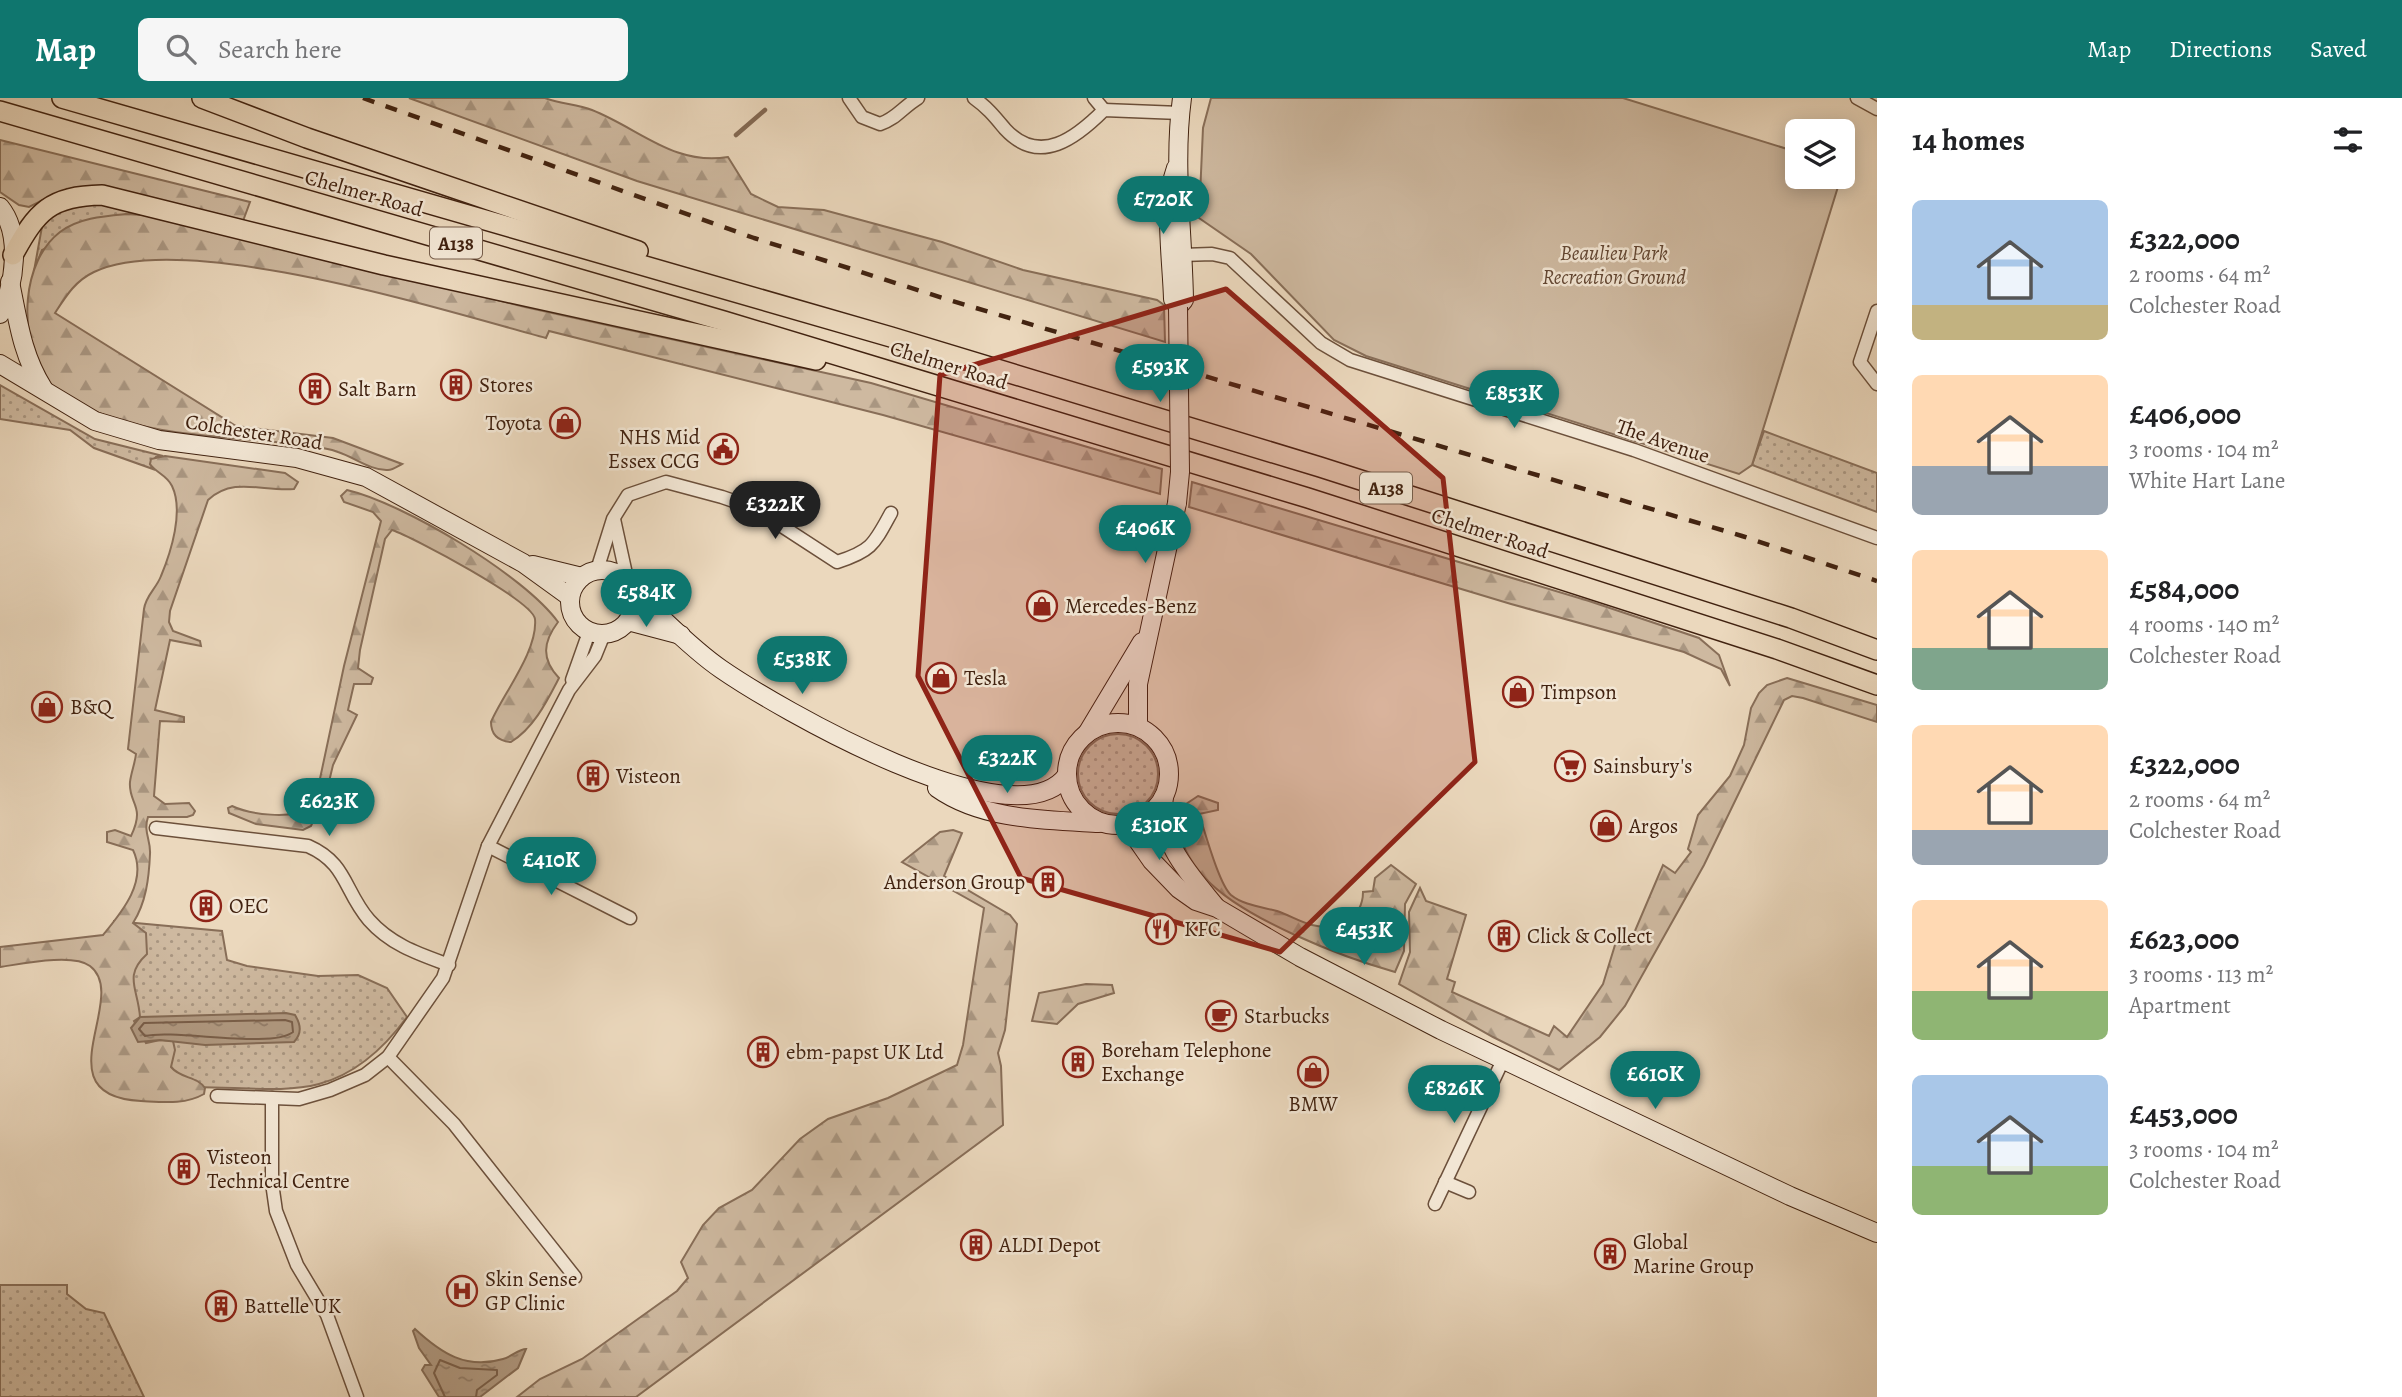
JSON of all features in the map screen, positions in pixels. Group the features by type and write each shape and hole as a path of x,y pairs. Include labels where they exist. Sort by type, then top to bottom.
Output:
{"main road":[{"name":"Chelmer Road","path":"62,98 891,337 1320,467 1791,618 1877,650"},
{"path":"202,98 320,143 891,337"},
{"path":"1178,307 1184,300 1181,194 1176,168 1181,106"},
{"name":"Chelmer Road","path":"0,111 910,377 1321,502 1777,649 1877,685"},
{"path":"1138,726 1138,684 1177,503 1180,472 1178,307 1174,299 1171,240 1171,181 1176,168"},
{"name":"A138","path":"13,256 29,226 53,203 102,195 471,285 771,352 910,377"},
{"path":"0,206 11,234 13,256 10,282 0,314"},
{"name":"Colchester Road","path":"10,282 22,345 29,365 48,395"},
{"name":"Colchester Road","path":"0,364 95,421 159,440 297,458 366,477 523,563 570,597"},
{"name":"Colchester Road","path":"523,563 589,573"},
{"path":"631,587 635,603 628,621 620,629 596,633 576,621 570,597 589,573 615,573 631,587 719,668 806,721 910,769 981,793 1020,797 1055,788 1067,775 1073,750 1088,732 1148,634"},
{"path":"628,621 684,636"},
{"path":"1088,732 1111,723 1138,726 1156,738 1165,753 1170,772 1162,822 1171,845 1216,908"},
{"path":"910,769 943,793 992,811 1037,821 1127,825 1150,815 1164,797"},
{"path":"1067,775 1077,806 1102,823"},
{"path":"1127,825 1152,861 1179,889 1196,901 1216,908 1300,957 1503,1060 1790,1196 1877,1233"}],"street":[{"path":"849,98 862,117 880,124 894,119 904,107 918,98"},
{"path":"974,98 993,111 1006,130 1026,144 1041,146 1051,146 1073,139 1104,110 1181,106"},
{"path":"1094,98 1104,110"},
{"path":"1857,98 1877,109"},
{"name":"The Avenue","path":"1182,255 1212,254 1230,258 1321,343 1350,360 1634,450 1877,538"},
{"path":"1877,311 1860,362 1877,384"},
{"path":"589,573 628,495 666,482 754,508 837,562 864,553 874,545 891,513"},
{"path":"614,519 631,587"},
{"path":"217,1096 299,1098 330,1090 365,1075 388,1058 420,1015 449,965 488,846 596,633"},
{"path":"156,828 281,842 319,851 335,863 367,918 382,933 415,953 449,965"},
{"path":"488,846 630,918"},
{"path":"388,1058 454,1124 575,1277"},
{"path":"1435,1204 1503,1060"},
{"path":"272,1098 271,1161 276,1211 297,1265 327,1315 357,1397"},
{"path":"1445,1182 1469,1192"}],"highlighted area":[{"path":"1226,289 1443,478 1475,762 1280,952 1021,878 918,676 940,375"}],"green space":[{"path":"409,98 545,98 586,108 674,151 709,158 728,157 751,194 778,207 824,210 942,242 1023,270 1157,300 1164,305 1165,342 637,181"},
{"name":"Beaulieu Park Recreation Ground","path":"1211,98 1623,98 1785,148 1785,189 1837,189 1752,465 1739,474 1366,356 1334,340 1251,254 1199,218 1203,128"},
{"path":"0,140 250,202 243,221 59,192 29,207 19,205 0,192"},
{"path":"101,204 159,216 126,214 42,250 34,271 43,221 68,206"},
{"path":"126,214 159,216 525,307 871,383 1162,469 1160,494 883,415 549,331 546,338 446,310 316,279 250,267 189,260 135,261 94,272 76,284 55,313 236,426 333,438 402,464 382,470 323,448 196,435 115,419 76,403 47,380 35,358 30,339 28,299 38,261 47,245 60,232 83,221"},
{"path":"0,385 95,439 163,456 156,457 150,464 153,469 94,448 70,430 0,419"},
{"path":"1764,431 1877,473 1877,512 1752,465"},
{"path":"165,456 285,473 298,482 294,489 228,489 208,500 170,611 169,622 173,631 200,641 201,646 170,640 155,710 184,717 184,722 160,721 154,796 165,804 189,803 195,811 187,817 148,817 148,881 144,899 133,923 146,933 147,954 134,976 140,1017 134,1021 146,1043 173,1041 175,1050 171,1067 179,1074 198,1081 205,1088 204,1094 197,1098 165,1102 111,1095 96,1082 91,1064 101,999 100,980 90,966 72,960 60,960 0,967 0,947 103,935 131,896 137,873 133,850 107,842 107,832 115,830 131,836 137,818 130,789 136,754 128,749 144,609 165,566 172,544 177,507 172,486 150,464 151,459"},
{"path":"1192,482 1589,601 1699,638 1719,655 1730,686 1721,669 1684,652 1511,604 1189,507"},
{"path":"347,490 371,497 429,525 461,543 519,583 558,622 549,637 546,650 549,664 559,678 527,729 511,742 496,736 491,722 526,658 535,619 515,598 446,556 392,530 385,539 360,650 358,668 373,678 371,684 354,684 348,710 357,715 333,765 327,790 311,826 303,830 256,824 229,813 228,808 232,806 271,815 302,812 310,809 318,788 344,666 381,521 373,512 344,502 341,496"},
{"path":"1787,678 1877,705 1877,722 1803,698 1792,696 1784,700 1704,865 1625,1006 1600,1037 1559,1070 1493,1037 1399,984 1410,952 1409,912 1420,888 1426,901 1466,915 1447,979 1455,982 1452,992 1549,1036 1554,1026 1567,1037 1603,984 1615,945 1629,945 1663,865 1675,873 1691,852 1688,849 1698,815 1730,776 1744,745 1751,708 1759,693 1767,685"},
{"path":"1118,734 1133,737 1146,746 1155,759 1158,774 1155,789 1146,802 1133,811 1118,814 1103,811 1090,802 1081,789 1078,774 1081,759 1090,746 1103,737"},
{"path":"1198,796 1218,803 1218,810 1199,814 1226,889 1241,901 1312,925 1330,926 1353,916 1362,901 1363,892 1373,891 1375,878 1391,865 1416,884 1405,904 1404,951 1395,972 1294,935 1243,908 1205,878 1189,857 1174,817 1183,806"},
{"path":"953,830 962,833 944,876 1010,915 1017,924 1005,1030 998,1053 1003,1125 636,1397 517,1397 540,1379 582,1359 677,1291 688,1278 681,1262 703,1225 719,1208 752,1190 800,1139 828,1119 888,1098 957,1065 963,1045 984,908 902,862 940,832"},
{"path":"114,921 222,931 227,960 247,966 318,976 358,975 387,988 407,1017 369,1058 345,1074 319,1084 277,1089 110,1085"},
{"path":"1086,984 1112,985 1114,993 1078,1004 1057,1024 1032,1021 1039,993"},
{"path":"0,1285 67,1285 67,1294 86,1309 104,1313 144,1397 0,1397"}],"water":[{"path":"286,1013 295,1015 300,1029 294,1042 205,1045 160,1040 138,1042 131,1028 140,1017"},
{"path":"415,1329 445,1352 466,1361 490,1362 526,1349 518,1368 480,1397 439,1397 422,1370 425,1365 431,1365 419,1348 413,1331"}],"waterway":[{"path":"736,135 765,110"}],"railway":[{"path":"363,98 754,238 949,300 1742,536 1877,581"}],"place":[{"name":"Stores","path":"456,385"},
{"name":"Salt Barn","path":"315,389"},
{"name":"Toyota","path":"565,423"},
{"name":"NHS Mid Essex CCG","path":"723,449"},
{"name":"Mercedes-Benz","path":"1042,606"},
{"name":"Tesla","path":"941,678"},
{"name":"Timpson","path":"1518,692"},
{"name":"B&Q","path":"47,707"},
{"name":"Sainsbury's","path":"1570,766"},
{"name":"Visteon","path":"593,776"},
{"name":"Argos","path":"1606,826"},
{"name":"Anderson Group","path":"1048,882"},
{"name":"OEC","path":"206,906"},
{"name":"KFC","path":"1161,929"},
{"name":"Click & Collect","path":"1504,936"},
{"name":"Starbucks","path":"1221,1016"},
{"name":"ebm-papst UK Ltd","path":"763,1052"},
{"name":"Boreham Telephone Exchange","path":"1078,1062"},
{"name":"BMW","path":"1313,1072"},
{"name":"Visteon Technical Centre","path":"184,1169"},
{"name":"ALDI Depot","path":"976,1245"},
{"name":"Global Marine Group","path":"1610,1254"},
{"name":"Skin Sense GP Clinic","path":"462,1291"},
{"name":"Battelle UK","path":"221,1306"}]}
